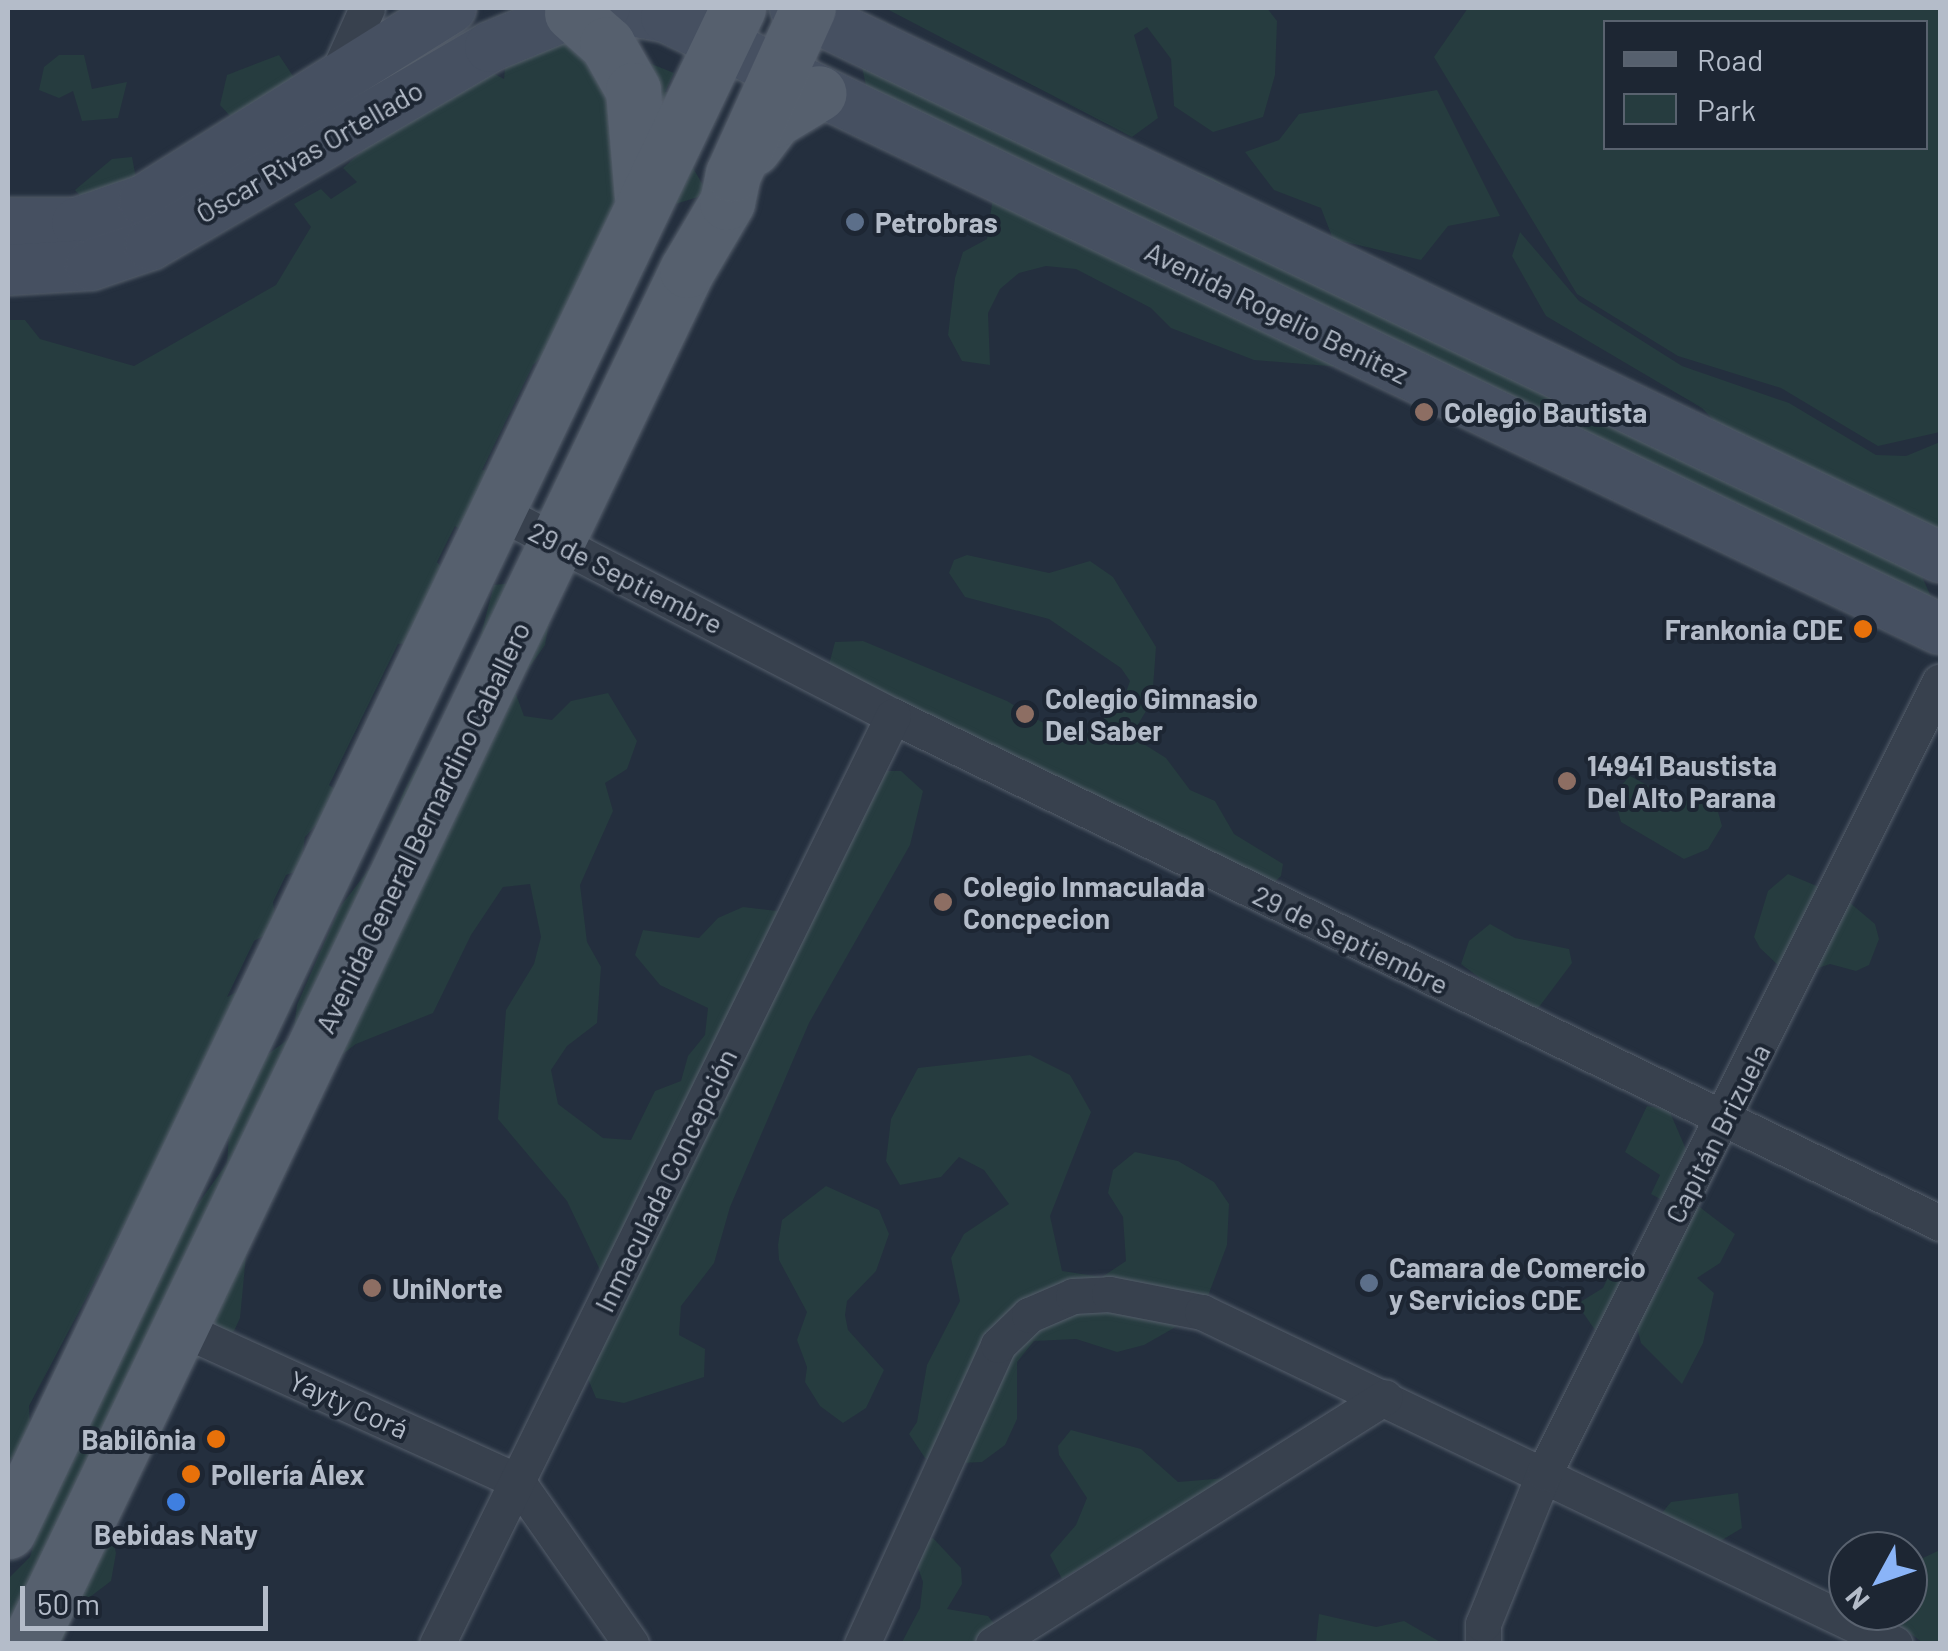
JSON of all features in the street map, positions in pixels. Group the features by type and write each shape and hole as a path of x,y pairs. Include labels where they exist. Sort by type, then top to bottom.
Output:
{"main road":[{"path":"597,9 607,44 633,90 642,198"},
{"name":"Avenida General Bernardino Caballero","path":"28,1644 561,542 687,270 727,202 733,174 798,83 819,13"},
{"path":"8,1530 497,512 642,198 728,26"}],"street":[{"path":"327,136 334,77 367,8"},
{"path":"597,9 728,26"},
{"name":"Óscar Rivas Ortellado","path":"8,270 92,265 150,245 327,136 490,47 597,9"},
{"name":"Óscar Rivas Ortellado","path":"8,223 77,223 144,200 334,77 418,13"},
{"path":"819,13 1940,558"},
{"name":"Avenida Rogelio Benítez","path":"728,26 798,83 1940,628"},
{"name":"29 de Septiembre","path":"497,512 892,716 1940,1224"},
{"name":"Capitán Brizuela","path":"1483,1644 1483,1624 1544,1473 1940,681"},
{"name":"Inmaculada Concepción","path":"438,1644 892,716"},
{"path":"862,1644 998,1345 1029,1316 1072,1296 1109,1294 1202,1312 1895,1644"},
{"name":"Yayty Corá","path":"180,1328 517,1481"},
{"path":"993,1644 1385,1397"},
{"path":"517,1481 631,1644"}],"green space":[{"path":"885,8 1267,8 1277,21 1275,75 1263,117 1213,132 1174,106 1171,59 1147,27 1134,35 1158,118 1132,137"},
{"path":"1468,8 1940,8 1940,432 1878,446 1781,388 1678,356 1577,294 1434,57"},
{"path":"569,31 674,73 665,92 678,92 685,154 708,194 656,210 557,342 533,365 482,470 491,471 464,533 455,526 437,562 449,577 452,639 398,644 329,785 336,790 327,813 305,837 300,870 286,875 273,902 277,928 254,941 227,997 252,984 29,1406 31,1448 8,1461 8,320 25,320 40,339 134,366 276,285 311,227 294,204 321,189 331,199 357,182 343,168 467,59 504,79 506,58 544,52"},
{"path":"59,55 84,55 92,89 127,82 118,118 82,121 73,91 59,98 39,90 44,67"},
{"path":"279,55 297,82 230,116 220,105 227,75"},
{"path":"860,57 1213,178 1278,224 1920,572 1932,599 1341,367 1254,360 1171,328 1151,308 1076,269 1046,266 1019,273 1000,289 988,313 990,365 962,361 948,335 955,278 963,252 987,239 995,183 866,86"},
{"path":"1437,90 1500,216 1448,226 1421,260 1333,239 1321,208 1274,190 1245,152 1279,140 1299,114"},
{"path":"132,157 137,184 85,201 75,190 112,159"},
{"path":"1520,232 1579,301 1682,366 1789,403 1876,455 1906,456 1940,442 1940,541 1736,443 1702,408 1546,316 1512,256"},
{"path":"967,555 1049,573 1090,561 1113,577 1156,647 1152,701 1131,736 1166,758 1190,790 1215,801 1234,834 1283,864 1281,876 1270,886 1201,885 826,676 835,642 863,641 1007,701 1055,730 1083,735 1095,727 1125,695 1130,681 1121,668 1049,619 965,597 949,573 954,560"},
{"path":"522,582 550,617 545,645 514,689 524,716 552,720 571,701 608,693 637,741 627,769 605,783 613,811 580,885 587,942 601,967 597,1023 567,1046 551,1070 558,1104 603,1138 631,1140 655,1091 681,1081 688,1056 705,1035 708,1008 660,985 635,955 643,930 699,938 718,918 743,907 795,913 873,771 901,771 923,791 910,845 809,1023 730,1207 714,1263 681,1306 679,1335 705,1349 704,1377 624,1403 596,1398 586,1374 601,1272 567,1201 498,1119 506,1010 534,964 541,937 530,884 503,887 471,935 433,1013 356,1044 332,1062 247,1245 240,1318 234,1331 177,1374 109,1523 116,1553 111,1581 78,1606 61,1643 8,1644 8,1579 30,1557 44,1509 172,1241 227,1163 231,1108 261,1059 293,1036 297,1005 340,907 373,864 405,789 473,665 494,585"},
{"path":"1630,776 1675,800 1715,801 1722,826 1708,849 1684,859 1621,822 1613,794"},
{"path":"1788,874 1843,897 1875,924 1879,939 1869,965 1856,971 1830,964 1806,972 1779,966 1760,948 1754,937 1768,891"},
{"path":"1490,924 1515,938 1569,949 1572,963 1539,1007 1524,1011 1461,964 1469,941"},
{"path":"1030,1055 1070,1075 1091,1112 1050,1216 1062,1271 1102,1277 1126,1261 1123,1217 1108,1193 1113,1170 1135,1152 1178,1161 1214,1182 1229,1204 1227,1245 1202,1312 1144,1345 1117,1352 1076,1339 1034,1341 1017,1362 1017,1419 1005,1445 982,1462 938,1464 925,1458 909,1434 917,1422 927,1365 960,1301 951,1258 964,1234 1009,1204 984,1170 959,1157 941,1177 900,1185 886,1161 891,1119 918,1068"},
{"path":"1647,1106 1669,1110 1691,1161 1662,1200 1651,1194 1660,1175 1625,1152"},
{"path":"826,1186 879,1210 889,1234 876,1271 847,1301 845,1315 848,1330 884,1370 866,1408 843,1423 820,1406 805,1382 807,1367 797,1340 807,1312 779,1260 782,1220"},
{"path":"1693,1202 1735,1234 1720,1263 1697,1278 1714,1293 1703,1343 1682,1384 1641,1343 1636,1324 1666,1276"},
{"path":"1613,1267 1625,1276 1613,1319 1595,1330 1577,1304 1603,1288"},
{"path":"1071,1430 1141,1449 1178,1482 1226,1478 1062,1579 1050,1555 1076,1525 1087,1498 1059,1455 1058,1446"},
{"path":"1738,1493 1742,1528 1712,1546 1657,1519 1671,1502"},
{"path":"933,1538 961,1568 962,1584 947,1609 988,1616 997,1627 996,1644 901,1644 920,1608 923,1582 914,1556 920,1543"},
{"path":"1940,1550 1940,1643 1923,1643 1907,1631 1928,1631 1928,1556"},
{"path":"1319,1614 1376,1627 1404,1621 1442,1643 1316,1643"}],"place":[{"name":"Petrobras","path":"855,222"},
{"name":"Colegio Bautista","path":"1424,412"},
{"name":"Frankonia CDE","path":"1863,629"},
{"name":"Colegio Gimnasio Del Saber","path":"1025,714"},
{"name":"14941 Baustista Del Alto Parana","path":"1567,781"},
{"name":"Colegio Inmaculada Concpecion","path":"943,902"},
{"name":"Camara de Comercio y Servicios CDE","path":"1369,1283"},
{"name":"UniNorte","path":"372,1288"},
{"name":"Babilônia","path":"216,1439"},
{"name":"Pollería Álex","path":"191,1474"},
{"name":"Bebidas Naty","path":"176,1502"}]}
